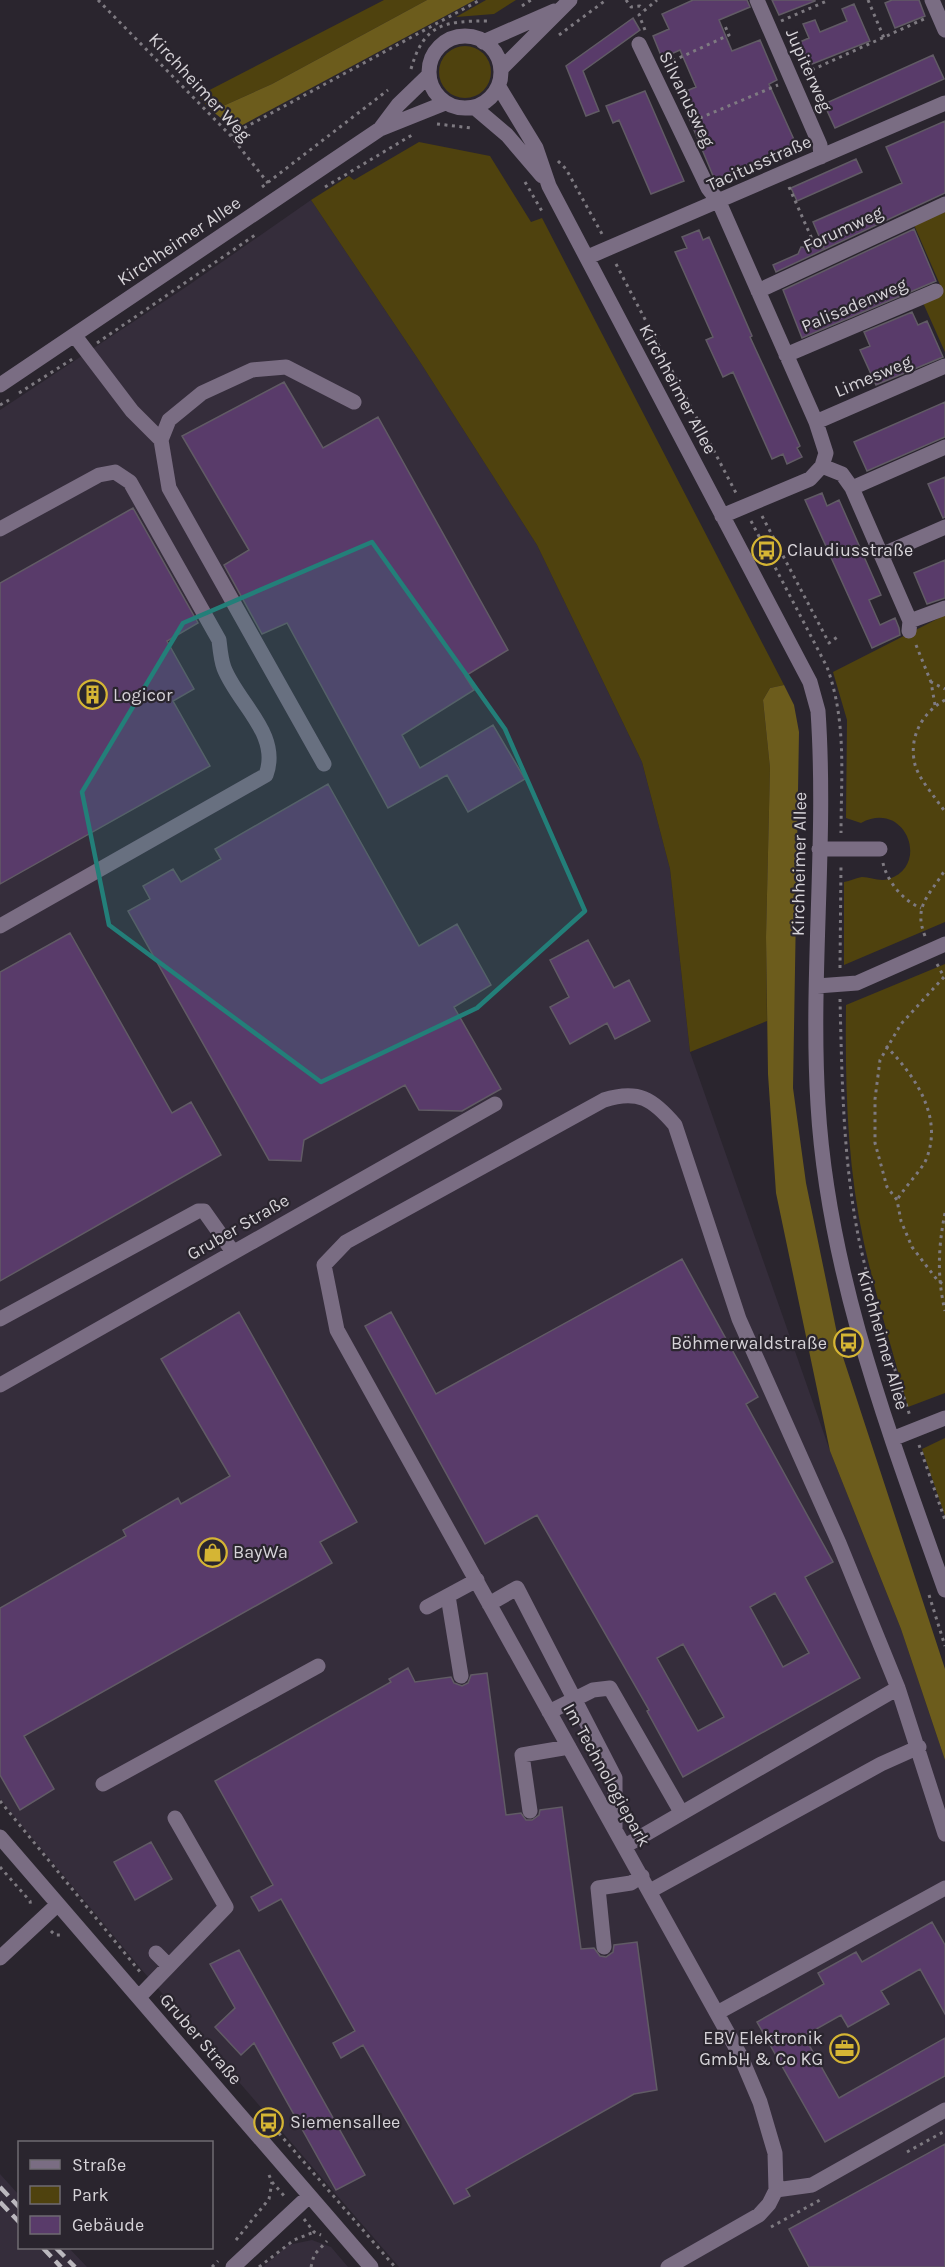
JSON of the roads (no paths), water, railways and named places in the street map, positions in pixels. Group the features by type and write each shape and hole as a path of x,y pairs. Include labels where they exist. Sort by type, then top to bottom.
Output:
{"street":[{"name":"Jupiterweg","path":"757,0 820,145 821,157"},
{"path":"483,42 509,33 565,4"},
{"path":"501,69 565,4"},
{"path":"935,7 945,30"},
{"path":"468,37 483,42 495,53 501,69 498,87 490,99 474,107 459,107 445,103 434,91 429,75 434,52 446,41 468,37"},
{"name":"Silvanusweg","path":"639,44 650,72 708,189 719,202"},
{"name":"Kirchheimer Allee","path":"380,129 398,105 429,75"},
{"name":"Kirchheimer Allee","path":"498,87 536,148 549,186 810,682 818,711 818,1106 824,1168 838,1250 857,1331 945,1590"},
{"name":"Kirchheimer Allee","path":"0,385 380,129 404,122 421,111 445,103"},
{"name":"Tacitusstraße","path":"588,257 945,103"},
{"name":"Kirchheimer Allee","path":"474,107 507,135 549,186"},
{"path":"719,202 816,422 826,453 822,466 810,479 722,516"},
{"name":"Forumweg","path":"758,291 945,204"},
{"name":"Palisadenweg","path":"786,355 936,291"},
{"path":"75,336 132,411 161,440"},
{"name":"Limesweg","path":"816,422 945,366"},
{"path":"324,764 169,488 161,440 169,420 202,393 252,370 286,367 354,402"},
{"path":"852,488 945,447"},
{"path":"822,466 842,474 852,488 910,626 945,608"},
{"path":"0,529 99,476 115,472 130,482 219,640 224,668 268,743 271,761 266,775 0,926"},
{"path":"881,555 945,527"},
{"path":"819,849 880,849"},
{"path":"817,986 857,983 938,947"},
{"name":"Im Technologiepark","path":"776,2190 778,2179 775,2153 760,2102 717,2013 337,1330 324,1265 346,1242 604,1100 619,1095 636,1096 657,1104 675,1125 739,1319 839,1543 898,1689"},
{"name":"Gruber Straße","path":"0,1384 495,1104"},
{"path":"0,1319 198,1211 204,1211 233,1252"},
{"path":"892,1438 945,1418"},
{"path":"427,1607 477,1580"},
{"path":"489,1604 518,1588 615,1778 615,1830"},
{"path":"448,1596 461,1676"},
{"path":"103,1784 318,1666"},
{"path":"549,1712 593,1690 610,1688 681,1812"},
{"path":"625,1846 898,1689 919,1746 945,1833"},
{"path":"650,1891 872,1769 919,1746"},
{"path":"530,1812 522,1755 568,1747"},
{"path":"140,1996 226,1907 175,1818"},
{"name":"Gruber Straße","path":"0,1837 57,1905 140,1996 308,2197 371,2267"},
{"path":"604,1947 598,1888 631,1883 642,1876"},
{"path":"717,2013 945,1888"},
{"path":"0,1958 57,1905"},
{"path":"156,1953 169,1966"},
{"path":"668,2267 759,2215 769,2204 776,2190 812,2185 945,2110"},
{"path":"226,2263 308,2197"}],"railway":[{"path":"0,2187 18,2206"},
{"path":"0,2202 18,2221"},
{"path":"44,2249 61,2267"},
{"path":"57,2249 75,2267"}],"place":[{"name":"Claudiusstraße","path":"766,550"},
{"name":"Logicor","path":"92,695"},
{"name":"Böhmerwaldstraße","path":"848,1343"},
{"name":"BayWa","path":"212,1552"},
{"name":"EBV Elektronik GmbH & Co KG","path":"844,2048"},
{"name":"Siemensallee","path":"269,2122"}]}
